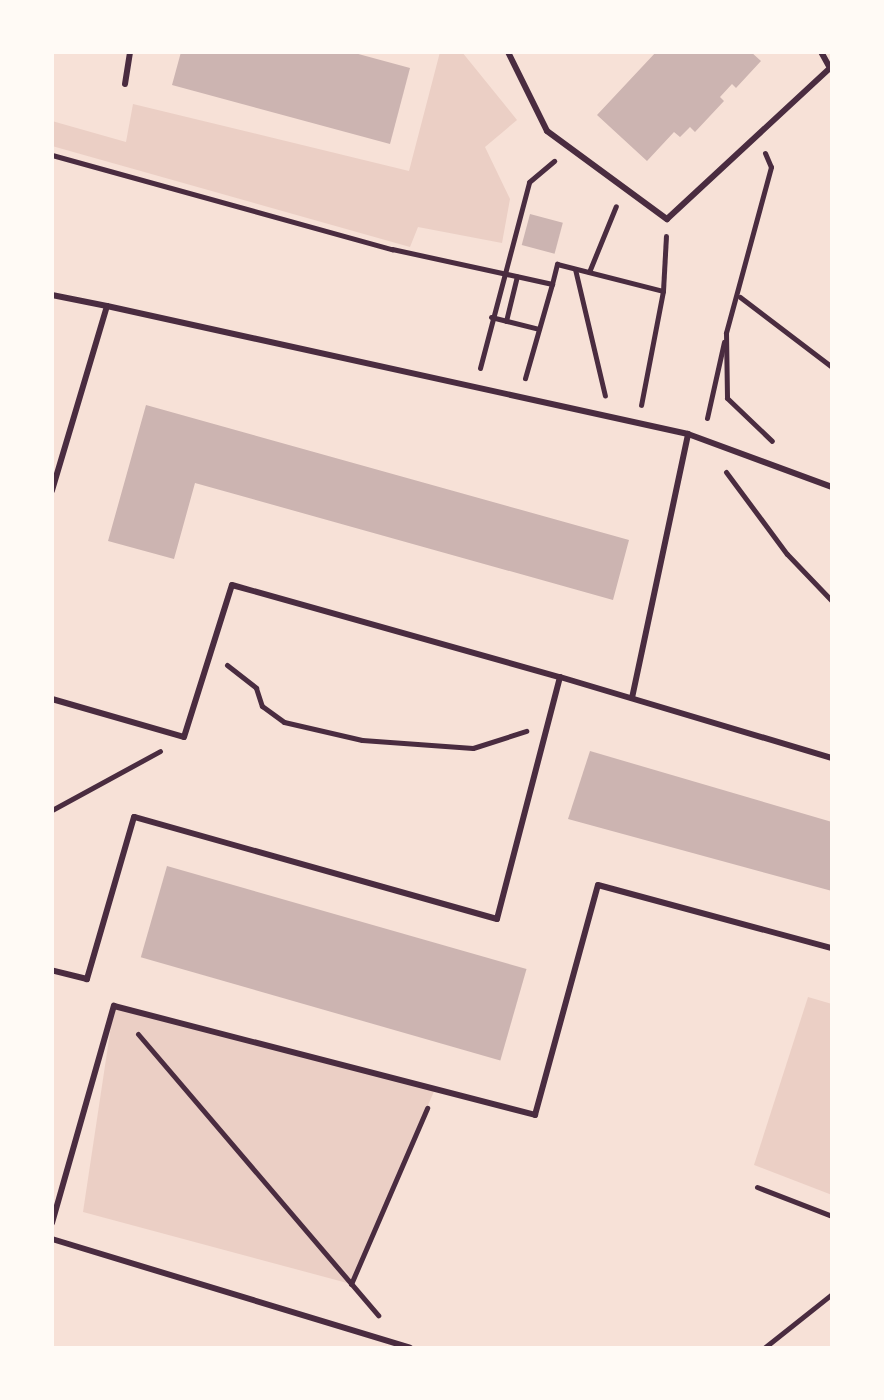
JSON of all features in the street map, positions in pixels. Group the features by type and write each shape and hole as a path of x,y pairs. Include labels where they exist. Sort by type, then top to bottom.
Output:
{"lane":[{"path":"125,84 130,52"},
{"path":"508,52 547,131 667,219 830,68 821,52"},
{"path":"52,295 688,434 832,487"},
{"path":"52,491 107,306"},
{"path":"632,698 688,434"},
{"path":"52,699 184,737 232,585 560,677 832,758"},
{"path":"52,970 87,979 134,817 497,919 560,677"},
{"path":"52,1223 114,1006 535,1115 598,885 832,948"},
{"path":"52,1239 407,1347"}],"path":[{"path":"758,135 771,167 740,297 726,333 702,439 787,554 832,601"},
{"path":"475,387 530,177 571,149"},
{"path":"52,155 392,249 552,284"},
{"path":"589,272 623,187"},
{"path":"638,423 663,291 667,219"},
{"path":"519,397 557,264 663,291"},
{"path":"575,269 610,417"},
{"path":"506,321 517,276"},
{"path":"740,297 832,367"},
{"path":"491,317 539,329"},
{"path":"726,333 727,398 782,450"},
{"path":"210,653 256,688 262,706 284,722 362,740 473,748 547,725"},
{"path":"52,810 184,737"},
{"path":"114,1006 407,1347"},
{"path":"351,1284 435,1089"},
{"path":"757,1187 832,1216"},
{"path":"764,1348 832,1294"}],"shaded area":[{"path":"440,52 462,52 517,120 485,147 510,199 502,243 418,227 410,247 52,146 52,121 126,142 133,104 409,171"},
{"path":"808,997 832,1004 832,1195 754,1165"},
{"path":"114,1006 435,1089 351,1284 83,1212"}],"building":[{"path":"181,52 351,52 410,68 390,144 172,85"},
{"path":"656,52 751,52 761,61 736,88 732,84 720,97 724,101 695,132 690,127 680,137 674,132 647,161 597,115"},
{"path":"530,214 563,223 555,254 522,245"},
{"path":"146,405 629,540 613,600 195,483 174,559 108,541"},
{"path":"590,751 832,822 832,891 568,819"},
{"path":"167,866 527,969 500,1060 141,957"}]}
